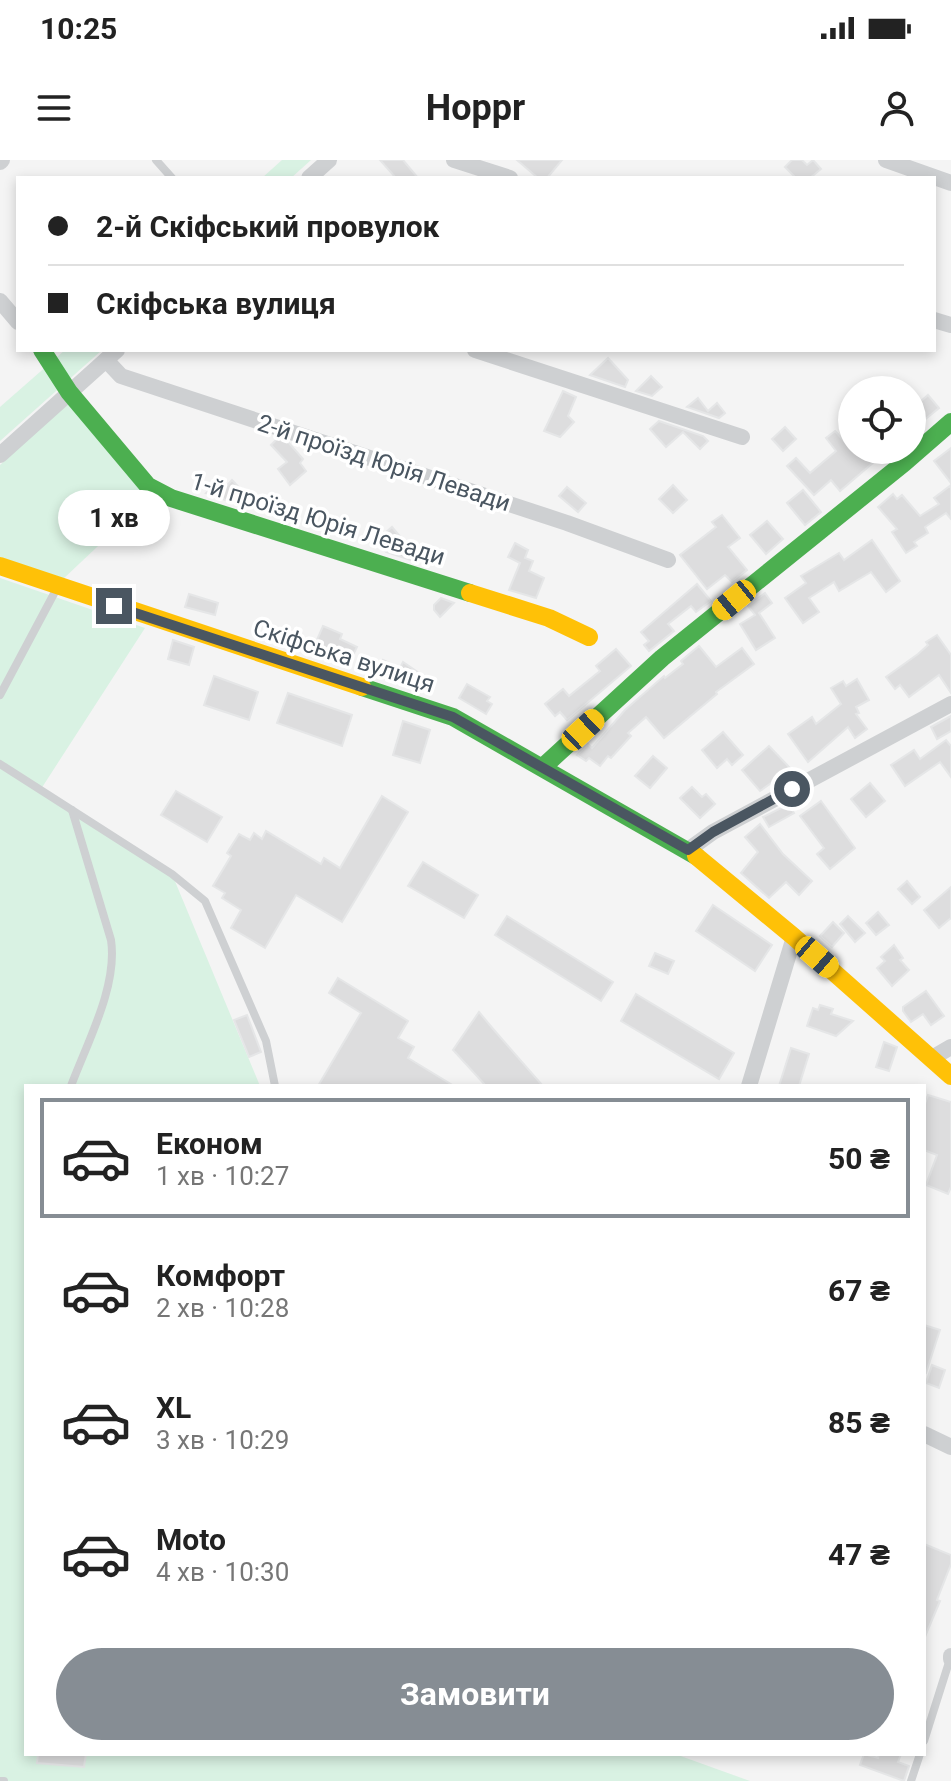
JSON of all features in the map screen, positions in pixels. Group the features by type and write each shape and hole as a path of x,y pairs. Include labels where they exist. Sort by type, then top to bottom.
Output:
{"street":[{"path":"311,176 329,160"},
{"path":"454,160 504,176"},
{"path":"886,160 931,176"},
{"path":"0,301 16,320"},
{"name":"1-й проїзд Юрія Левади","path":"44,352 69,392 148,486 171,498 549,618 589,637"},
{"path":"481,352 742,437"},
{"path":"0,455 112,355"},
{"name":"2-й проїзд Юрія Левади","path":"112,355 121,376 552,518 668,560"},
{"path":"543,767 662,658 951,422"},
{"name":"Скіфська вулиця","path":"0,566 453,717 688,850 794,937 951,1076"},
{"path":"688,850 713,832 951,704"},
{"path":"750,1084 794,937"},
{"path":"932,1058 951,1047"},
{"path":"926,1435 951,1447"}],"lane":[{"path":"156,160 170,176"},
{"path":"0,695 57,587"},
{"path":"0,764 172,874 205,901 266,1041 275,1084"},
{"path":"72,809 114,958 108,987 72,1084"},
{"path":"926,1735 951,1658"},
{"path":"911,1781 919,1756"}],"green space":[{"path":"282,160 311,160 293,176 264,176"},
{"path":"63,352 100,352 0,441 0,407"},
{"path":"69,402 150,497 62,580 0,557 0,465"},
{"path":"0,578 145,628 41,789 172,874 259,1084 24,1084 24,1756 681,1756 750,1781 0,1781"}],"building":[{"path":"380,160 403,160 416,176 394,176"},
{"path":"517,160 562,160 549,176 536,176"},
{"path":"792,160 802,160 807,165 813,160 821,169 812,176 794,176 785,167"},
{"path":"608,358 628,380 625,387 590,375"},
{"path":"651,376 662,387 652,396 636,391"},
{"path":"563,391 576,397 568,416 574,422 560,437 544,431"},
{"path":"928,395 939,408 926,419"},
{"path":"698,398 708,411 717,403 725,413 719,418 687,407"},
{"path":"659,421 703,436 708,441 700,449 683,432 666,447 650,429"},
{"path":"785,427 796,439 783,451 772,439"},
{"path":"835,431 838,434 838,464 872,464 840,491 831,480 814,495 787,466 796,458 810,473 836,451 826,438"},
{"path":"277,439 289,443 303,459 300,463 306,471 290,485 278,469 287,462 271,445"},
{"path":"951,448 951,483 934,461"},
{"path":"232,480 246,495 237,504 206,493 215,485 221,492"},
{"path":"673,485 687,500 673,513 659,499"},
{"path":"951,485 951,519 946,513 925,527 928,533 914,542 917,546 906,553 892,532 897,529 878,507 893,494 897,499 902,495 920,516 939,504 934,498"},
{"path":"567,487 586,503 578,512 559,496"},
{"path":"803,490 821,512 805,525 787,503"},
{"path":"722,515 740,538 728,547 747,570 732,582 725,575 707,589 680,555 716,527 712,522"},
{"path":"767,521 783,539 766,554 750,535"},
{"path":"392,527 403,540 394,548 413,557 411,560 386,552 377,540"},
{"path":"872,540 900,581 886,592 871,572 839,591 834,582 809,598 819,612 803,623 785,598 806,583 801,576 839,553 844,560"},
{"path":"515,543 528,550 525,558 533,561 529,571 544,578 536,598 509,590 520,563 508,557"},
{"path":"697,584 711,601 696,612 691,606 668,624 674,631 649,651 644,645 649,641 641,632"},
{"path":"765,593 772,603 759,613 775,638 756,650 740,624 755,615 748,606"},
{"path":"189,594 218,603 215,615 185,607"},
{"path":"441,598 454,603 440,617 434,605"},
{"path":"323,626 342,634 340,639 357,647 349,663 313,649"},
{"path":"937,635 951,655 951,693 939,675 909,697 900,685 895,689 886,677 918,654 928,645 926,642"},
{"path":"173,640 194,647 189,665 168,659"},
{"path":"699,646 716,667 742,648 754,664 716,692 664,738 646,717 628,733 631,736 611,758 608,756 600,766 589,758 586,761 577,755 588,744 592,748 625,710 664,676 683,664 681,661"},
{"path":"616,649 631,666 567,720 560,712 555,716 545,704 563,689 569,696 600,671 596,666"},
{"path":"383,660 400,668 403,662 419,673 411,683 398,673 396,680 379,672"},
{"path":"214,676 258,692 249,720 204,705"},
{"path":"857,679 869,700 856,707 859,713 856,714 867,729 855,738 848,727 808,762 788,734 812,717 816,724 841,704 831,688 843,681 846,686"},
{"path":"467,684 490,697 487,701 492,704 486,714 459,698"},
{"path":"288,693 352,715 342,746 277,723"},
{"path":"951,716 951,731 937,739 931,727"},
{"path":"403,721 430,730 420,763 393,755"},
{"path":"723,732 743,755 732,765 727,759 717,768 702,750"},
{"path":"946,740 951,746 951,777 940,762 905,786 891,765 914,750 920,759"},
{"path":"769,746 791,769 760,791 742,770"},
{"path":"653,756 667,768 650,788 635,776"},
{"path":"870,783 885,801 866,817 851,799"},
{"path":"692,787 702,797 706,794 715,804 700,818 680,798"},
{"path":"176,791 222,817 207,842 161,815"},
{"path":"382,796 408,812 342,922 296,895 265,948 231,928 241,910 222,898 225,893 213,886 231,856 227,853 239,834 250,840 254,833 262,839 266,831 321,864 324,858 340,868"},
{"path":"821,801 855,848 830,869 817,854 824,848 800,816"},
{"path":"789,804 794,813 769,827 763,817"},
{"path":"760,824 783,854 812,881 799,895 786,882 769,898 741,873 758,852 745,837"},
{"path":"423,862 478,895 464,918 408,886"},
{"path":"907,881 920,897 912,904 898,889"},
{"path":"951,887 951,918 939,928 924,910"},
{"path":"713,905 772,945 755,971 696,931"},
{"path":"878,912 889,925 876,935 866,923"},
{"path":"507,916 613,982 601,1001 495,935"},
{"path":"848,916 865,933 855,942 840,924"},
{"path":"833,922 844,933 832,947 820,936"},
{"path":"894,945 903,958 900,960 909,970 892,986 877,968 885,961 881,957"},
{"path":"655,953 674,961 668,974 649,966"},
{"path":"338,978 408,1021 398,1038 414,1047 408,1058 451,1084 319,1084 361,1013 329,993"},
{"path":"926,991 944,1016 931,1025 923,1014 911,1022 903,1007"},
{"path":"636,994 734,1053 719,1079 621,1021"},
{"path":"820,1005 833,1009 831,1014 853,1021 836,1036 807,1026 813,1008 818,1010"},
{"path":"479,1012 541,1084 484,1084 453,1050"},
{"path":"247,1015 261,1052 249,1057 234,1020"},
{"path":"884,1042 897,1047 889,1071 876,1067"},
{"path":"791,1048 809,1054 800,1084 780,1084"},
{"path":"928,1095 951,1102 951,1187 948,1194 926,1185 937,1155 926,1151"},
{"path":"926,1326 940,1330 926,1373"},
{"path":"932,1365 945,1370 939,1388 926,1383"},
{"path":"926,1545 951,1555 951,1564 937,1600 940,1601 926,1634"},
{"path":"38,1756 86,1756 84,1767 37,1763"},
{"path":"863,1756 900,1756 898,1762 909,1766 904,1781 860,1765"}],"traffic: fast":[{"path":"43,352 69,392 148,486 171,498 470,593"},
{"path":"543,767 662,658 951,422"},
{"path":"362,687 453,717 696,856"}],"traffic: slow":[{"path":"0,566 362,687"},
{"path":"470,593 549,618 589,637"},
{"path":"696,856 794,937 951,1076"}],"route":[{"path":"114,606 453,717 688,850 713,832 792,789"}]}
